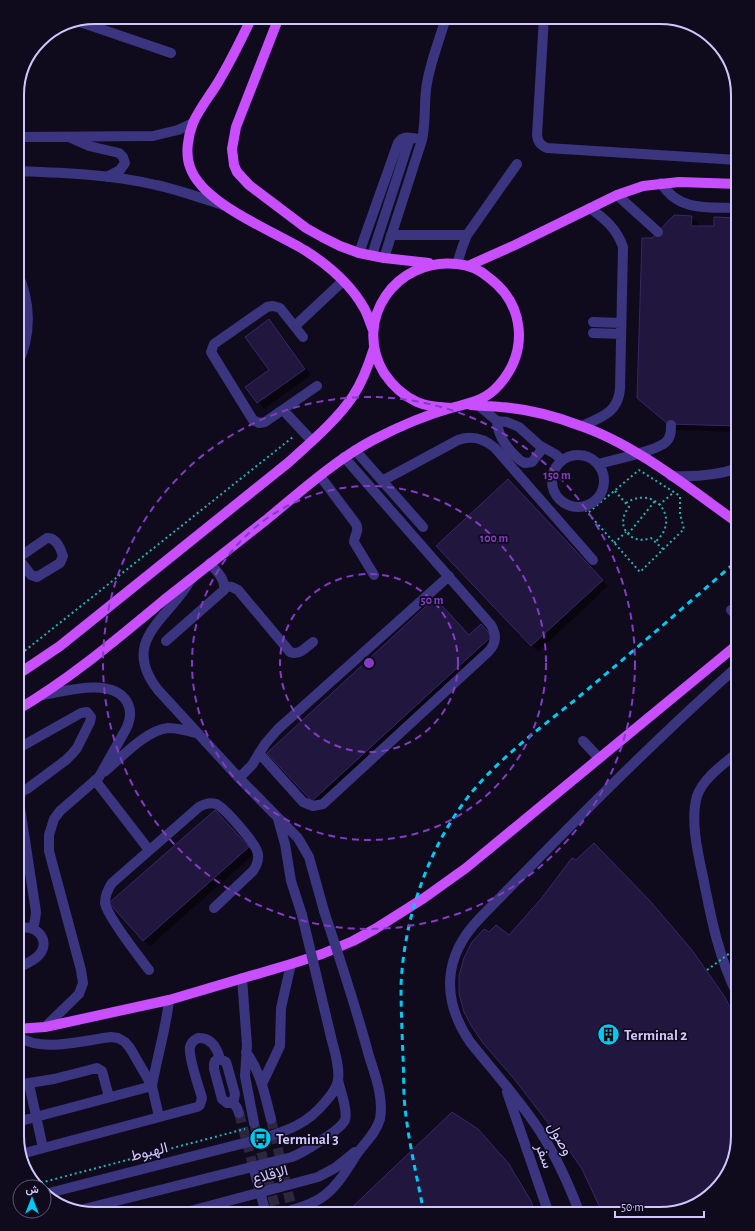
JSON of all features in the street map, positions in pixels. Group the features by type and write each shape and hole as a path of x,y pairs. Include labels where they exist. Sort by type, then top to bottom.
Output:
{"main road":[{"path":"249,24 231,60 193,123 188,140 187,154 190,168 196,179 207,191 224,205 306,251 343,281 354,293 364,308 373,330"},
{"path":"279,24 236,127 232,149 234,165 248,185 306,228 340,246 359,253 384,258 468,266 484,273 497,283 508,296 515,311 519,327 519,338 515,360 508,375 497,388 473,405"},
{"path":"468,266 515,246 617,195 643,186 661,183 697,182 731,184"},
{"path":"437,263 418,268 401,279 387,293 378,311 373,330 374,348 380,365 389,380 401,393 417,402 434,407 451,408 473,405 501,407 554,417 582,426 637,454 731,518"},
{"path":"24,670 72,636 289,462 312,441 353,396 369,365 374,348"},
{"path":"24,706 43,695 123,635 210,563 344,457 382,436 406,425 451,408"},
{"path":"24,1028 45,1027 169,1000 322,954 353,941 376,929 424,898 466,868 731,650"}],"street":[{"path":"89,24 171,53"},
{"path":"384,258 422,140 426,119 425,98 427,81 444,24"},
{"path":"544,24 537,135 538,141 541,145 547,148 731,160"},
{"path":"24,136 153,136 178,130 193,123"},
{"path":"68,137 89,146 118,153 123,157 125,162 122,168 107,177"},
{"path":"359,253 398,144 403,138 422,140"},
{"path":"372,255 410,138"},
{"path":"457,264 467,235 517,164"},
{"path":"24,171 107,177 156,184 224,205"},
{"path":"661,183 676,200 688,205 731,208"},
{"path":"617,195 658,232"},
{"path":"582,426 605,416 613,409 618,400 620,388 623,247 618,234 613,227 590,208"},
{"path":"391,235 467,235"},
{"path":"294,326 343,281"},
{"path":"24,291 28,316 26,341 24,346"},
{"path":"302,337 280,308 270,306 214,344 212,348 212,355 256,422 259,423 265,422 317,386"},
{"path":"593,322 621,323"},
{"path":"593,333 621,334"},
{"path":"473,405 497,421 507,422 519,427 543,448 555,454 562,460"},
{"path":"283,410 312,441"},
{"path":"497,421 498,431 504,442 521,462 532,462 543,448"},
{"path":"598,464 637,454 666,443 670,437 671,424"},
{"path":"382,481 458,440 473,437 481,439 488,442 495,448 593,560"},
{"path":"355,450 423,527"},
{"path":"568,456 587,456 598,464 603,474 604,480 601,492 594,502 585,510 564,503 559,499 553,488 552,482 554,469 562,460 568,456"},
{"path":"259,753 303,802 313,806 322,804 488,652 494,644 494,629 344,457"},
{"path":"671,476 703,476 731,470"},
{"path":"320,476 356,524 358,530 354,538 354,542 374,575"},
{"path":"166,642 221,594 225,586 222,578 210,563"},
{"path":"239,778 252,765 271,736 278,729 449,576"},
{"path":"191,579 181,596 156,622 150,631 145,645 145,669 150,680 239,778 298,838 304,847 313,870 362,1030 381,1106 380,1119 375,1130 360,1148 342,1177 328,1193 310,1204 300,1207"},
{"path":"225,586 238,590 290,652 300,653 313,642"},
{"name":"وصول","path":"577,1207 551,1150 533,1121 470,1042 462,1029 453,1006 450,988 451,970 454,959 464,937 472,927 599,798 694,705 731,672"},
{"path":"43,695 100,688 112,689 124,698 130,708 129,722 97,778"},
{"path":"24,745 81,713 87,712 91,717 77,748 72,754 27,789 24,788"},
{"path":"45,1027 78,994 83,983 83,977 49,851 50,826 60,811 97,778 152,733 169,728 199,734"},
{"path":"583,741 599,758"},
{"path":"731,758 708,778 702,787 697,797 695,819 698,856 713,925 723,960 731,979"},
{"path":"97,778 149,850"},
{"path":"149,970 110,914 105,901 108,888 199,807 204,804 211,803 222,808 255,845 258,856 256,866 253,871 214,908"},
{"path":"92,1207 292,1157 308,1150 345,1120 345,1111 331,1037 302,915 290,874 285,844 278,818"},
{"path":"24,834 36,912 36,920 33,928"},
{"path":"24,927 33,928 41,935 43,946 42,951 34,959 24,964"},
{"path":"262,1084 280,1046 281,1008 291,964"},
{"path":"242,978 246,1024 245,1076 251,1126"},
{"path":"152,1086 166,1022 169,1000"},
{"path":"24,1039 30,1043 42,1045 54,1045 111,1037 118,1038 125,1042 152,1086 159,1117"},
{"path":"26,1153 197,1107 202,1102 202,1098 189,1051 191,1043 198,1038 206,1039 216,1047 220,1059 226,1062 235,1094 232,1101 239,1113"},
{"path":"246,1052 255,1065 262,1084 271,1119"},
{"path":"24,1084 97,1068 102,1071 109,1097"},
{"name":"الهبوط","path":"52,1192 260,1139 292,1128 314,1114 333,1093 338,1080"},
{"path":"29,1084 43,1148"},
{"name":"سفر","path":"504,1084 547,1207"},
{"path":"24,1120 152,1086"},
{"name":"الإقلاع","path":"205,1207 318,1177 335,1168 360,1148"},
{"path":"253,1166 264,1207"}],"path":[{"path":"24,651 302,430"},
{"path":"639,470 680,496 680,514 684,529 640,572 585,510 615,490 639,470"},
{"path":"615,490 629,507 623,520 623,525 627,533 636,540 651,538 663,550"},
{"path":"660,505 674,492"},
{"path":"626,503 637,497 643,497 655,501 660,505 666,521 664,533 655,542"},
{"path":"614,543 627,533 655,501"},
{"path":"707,970 731,952"},
{"path":"52,1180 251,1126"}],"building":[{"path":"674,215 692,216 691,226 714,226 714,217 731,218 731,426 668,424 637,398 642,238 652,238"},
{"path":"269,319 305,369 257,403 245,387 269,370 245,337"},
{"path":"508,479 603,580 531,646 436,546"},
{"path":"435,598 469,635 481,624 492,636 312,801 267,753"},
{"path":"215,810 249,847 143,941 109,903"},
{"name":"Terminal 2","path":"594,843 650,901 692,950 725,997 731,1009 731,1136 729,1155 722,1172 707,1189 692,1200 674,1206 600,1207 582,1169 569,1150 515,1080 483,1043 464,1012 459,993 459,976 464,958 472,942 484,929 489,932 496,925 509,935 541,899 572,858 576,860"},
{"path":"452,1112 478,1129 509,1164 533,1207 352,1207"}],"tunnel":[{"path":"239,1113 253,1166"},
{"path":"271,1119 291,1207"},
{"path":"254,1123 275,1207"}],"railway":[{"path":"423,1207 405,1109 401,985 403,959 413,908 431,859 456,814 471,793 495,767 596,683 731,566"}],"place":[{"name":"Terminal 2","path":"608,1035"},
{"name":"Terminal 3","path":"260,1139"}]}
